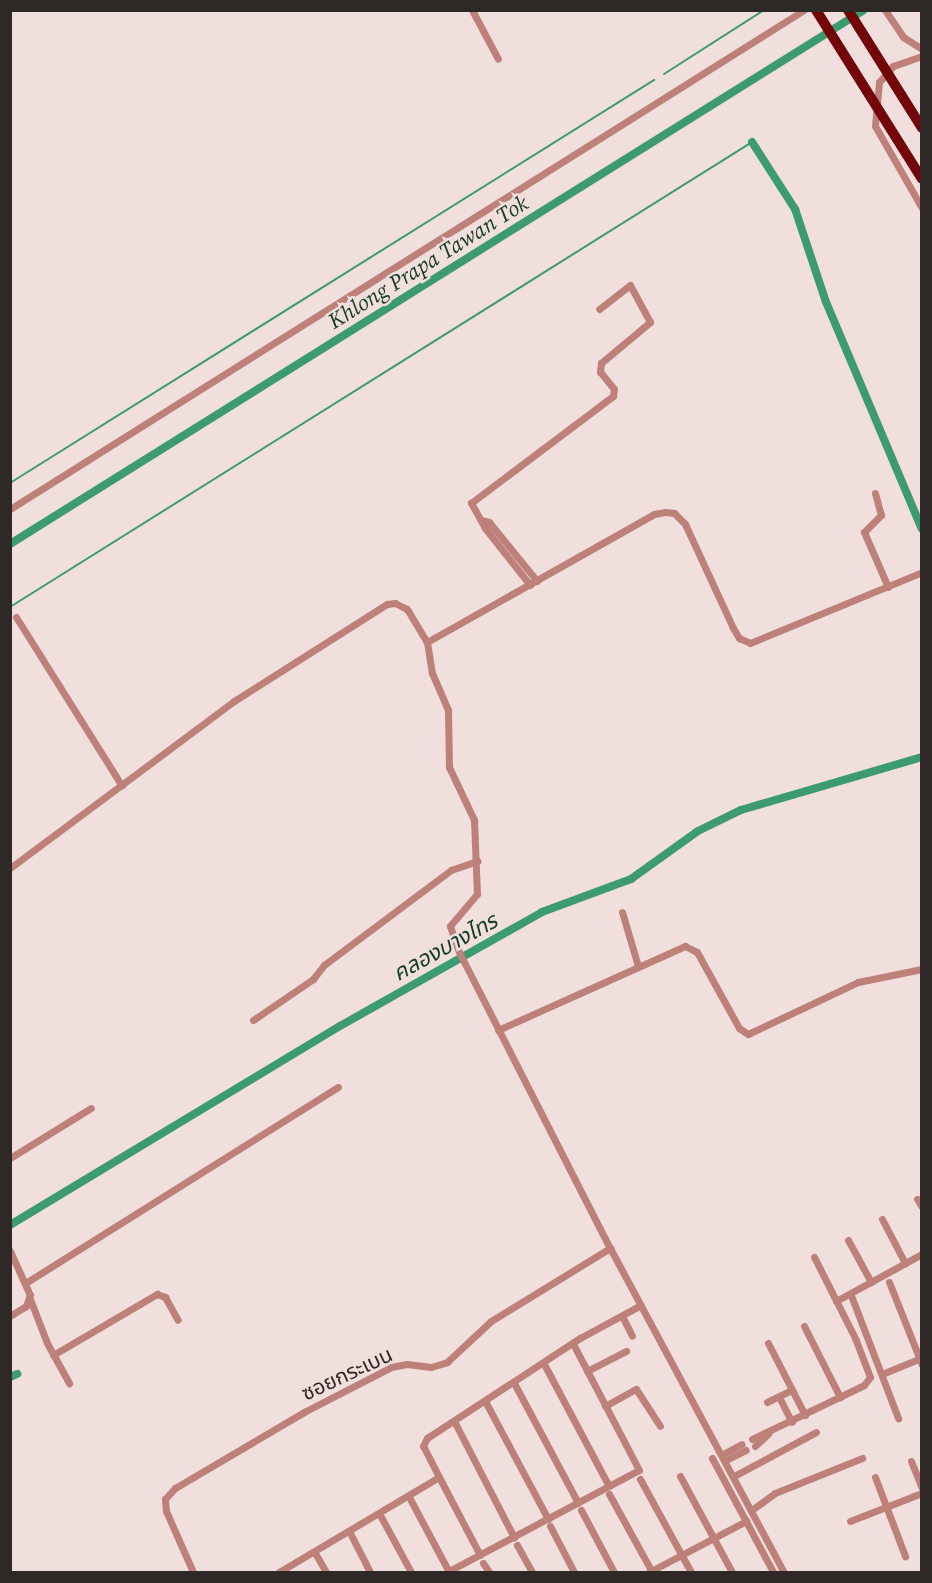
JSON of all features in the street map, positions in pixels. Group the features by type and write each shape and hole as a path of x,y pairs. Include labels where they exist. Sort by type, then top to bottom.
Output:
{"highway":[{"path":"816,10 921,179"},
{"path":"848,10 921,128"}],"street":[{"path":"472,10 498,59"},
{"path":"885,10 903,37 920,48"},
{"path":"10,509 800,12"},
{"path":"921,56 893,66 879,81 875,126 921,208"},
{"path":"534,583 489,522 482,520 472,501 615,393 600,372 601,363 650,322 630,285 599,309"},
{"path":"875,493 881,515 864,532 888,587"},
{"path":"427,642 654,514 665,512 674,513 685,524 733,628 739,638 750,643 921,572"},
{"path":"10,868 234,700 387,604 395,603 406,609 427,642 432,673 448,710 449,767 474,820 477,861 474,901 456,915 450,926 459,952 610,1248 753,1509 784,1572"},
{"path":"16,617 122,786"},
{"path":"253,1020 314,979 324,965 451,870 477,861"},
{"path":"622,912 638,966"},
{"path":"498,1030 684,946 693,948 739,1028 748,1034 858,982 921,969"},
{"path":"27,1282 338,1087"},
{"path":"10,1158 92,1108"},
{"path":"917,1199 921,1207"},
{"path":"882,1219 905,1263"},
{"path":"848,1240 870,1282"},
{"name":"ซอยกระเบน","path":"193,1572 166,1511 165,1499 175,1488 304,1412 391,1367 431,1367 447,1362 491,1321 610,1248"},
{"path":"10,1251 27,1282 30,1299 53,1355 69,1383"},
{"path":"836,1301 921,1254"},
{"path":"753,1442 864,1385 870,1377 836,1301 813,1257"},
{"path":"882,1374 921,1361 889,1282"},
{"path":"53,1355 157,1294 165,1298 178,1320"},
{"path":"852,1298 898,1418"},
{"path":"10,1316 30,1299"},
{"path":"480,1555 439,1478 424,1441 573,1344 641,1305"},
{"path":"622,1316 632,1336"},
{"path":"804,1326 840,1397"},
{"path":"768,1343 805,1415"},
{"path":"409,1497 448,1572 514,1537 549,1523 609,1490 639,1470 573,1344"},
{"path":"587,1371 626,1352"},
{"path":"544,1364 650,1572 746,1521"},
{"path":"514,1383 614,1572"},
{"path":"605,1406 636,1389 660,1426"},
{"path":"767,1402 792,1390"},
{"path":"779,1397 792,1422"},
{"path":"484,1401 574,1572"},
{"path":"454,1421 514,1537"},
{"path":"734,1476 816,1432"},
{"path":"724,1457 744,1447"},
{"path":"712,1458 773,1572"},
{"path":"753,1509 785,1488 862,1458"},
{"path":"912,1461 921,1488"},
{"path":"680,1476 732,1572"},
{"path":"875,1477 905,1556"},
{"path":"282,1572 439,1478"},
{"path":"640,1479 692,1572"},
{"path":"850,1521 921,1493"},
{"path":"380,1515 411,1572"},
{"path":"350,1531 370,1572"},
{"path":"518,1545 532,1572"},
{"path":"315,1553 326,1572"},
{"path":"483,1563 489,1572"}],"waterway":[{"path":"664,74 764,10"},
{"name":"Khlong Prapa Tawan Tok","path":"10,544 864,10"},
{"path":"10,483 654,80"},
{"path":"10,607 752,142"},
{"path":"752,142 795,209 826,302 922,529"},
{"name":"คลองบางไทร","path":"10,1225 340,1026 542,912 631,879 698,831 741,810 922,757"},
{"path":"10,1377 17,1374"}]}
